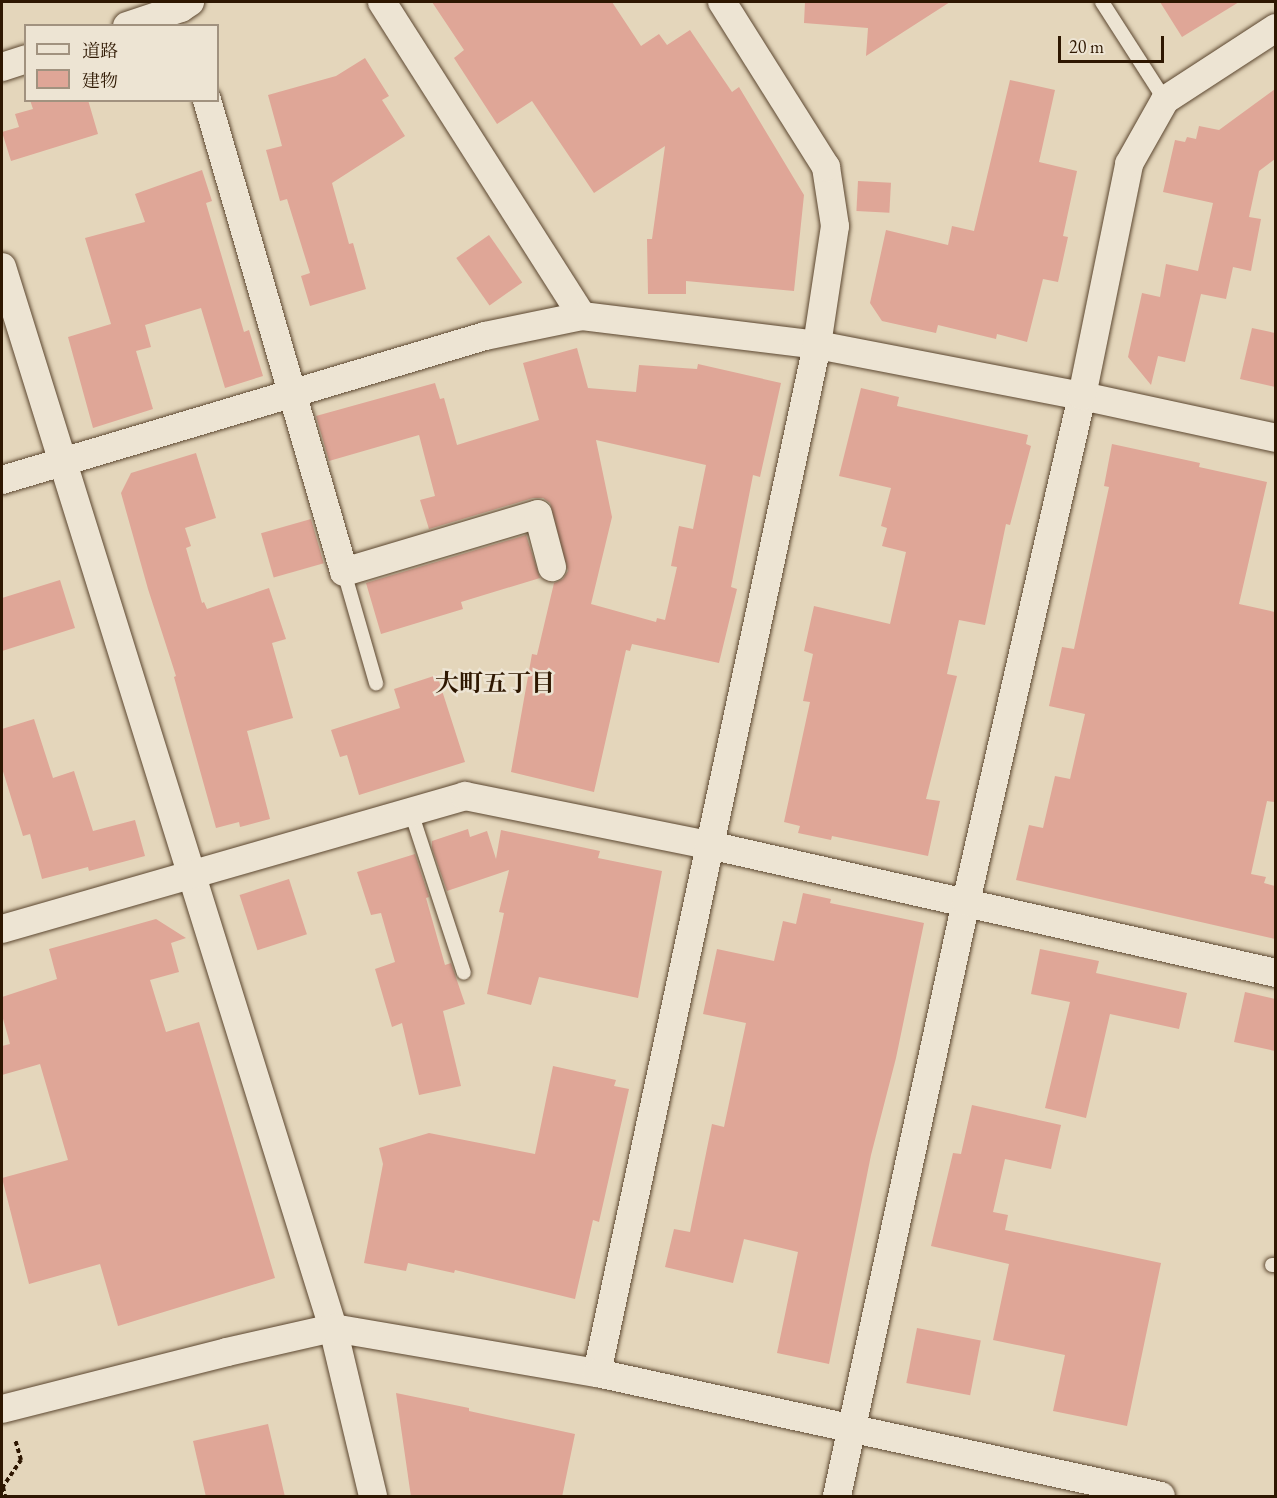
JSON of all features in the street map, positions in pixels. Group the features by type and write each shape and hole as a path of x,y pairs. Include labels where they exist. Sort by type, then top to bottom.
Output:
{"street":[{"path":"382,2 582,315"},
{"path":"597,1372 817,345 835,226 826,167 722,2"},
{"path":"134,24 184,9"},
{"path":"837,1497 966,902 1082,396 1129,164 1165,100 1275,28"},
{"path":"2,67 24,60"},
{"path":"208,102 344,572 538,514 552,567"},
{"path":"2,267 333,1328 373,1497"},
{"path":"2,480 485,336 582,315 817,345 1082,396 1275,438"},
{"path":"2,929 465,796 709,844 1275,973"},
{"path":"2,1409 227,1352 333,1328 597,1372 1161,1497"}],"lane":[{"path":"1102,2 1165,100"},
{"path":"344,572 376,683"},
{"path":"411,812 464,973"}],"path":[{"path":"3,1487 5,1497"}],"building":[{"path":"432,2 612,2 641,46 659,34 667,45 690,30 732,92 739,87 804,195 794,291 686,281 686,294 648,294 647,239 652,239 665,146 594,193 532,101 497,124 454,58 464,50"},
{"path":"805,2 950,2 866,56 868,28 804,23"},
{"path":"1160,2 1239,2 1182,37"},
{"path":"365,58 389,96 382,100 405,136 332,183 349,244 353,243 366,289 310,306 301,276 310,273 287,199 280,201 266,150 282,146 268,95 336,76"},
{"path":"1010,80 1055,90 1039,162 1077,171 1063,236 1068,237 1058,282 1043,279 1027,342 997,334 996,339 938,325 936,333 882,321 870,303 886,230 948,245 952,226 974,231"},
{"path":"1275,89 1275,159 1259,171 1249,217 1261,219 1251,271 1233,267 1226,299 1201,294 1185,362 1158,356 1151,385 1128,357 1142,293 1160,297 1166,264 1198,271 1213,203 1163,192 1175,140 1185,142 1187,137 1196,139 1199,126 1219,130"},
{"path":"31,102 89,102 98,134 11,161 2,132 19,127 15,114 33,109"},
{"path":"202,170 212,201 206,203 244,332 249,330 263,376 225,388 201,308 145,325 151,347 136,351 153,409 93,428 68,337 111,324 85,238 145,222 135,194"},
{"path":"858,181 891,183 889,213 856,211"},
{"path":"489,235 522,283 490,305 456,258"},
{"path":"1252,328 1275,333 1275,387 1240,379"},
{"path":"577,348 588,388 636,392 639,365 697,369 698,364 781,383 760,477 753,475 731,587 737,589 719,663 632,644 630,651 626,650 594,792 511,772 532,654 537,655 554,583 563,579 568,571 550,503 543,498 533,498 429,529 420,500 435,496 419,435 329,461 316,416 435,383 440,399 444,398 457,445 539,420 523,363","holes":["596,440 706,465 693,529 679,526 671,566 677,567 665,620 657,618 656,622 591,604 612,517"]},
{"path":"861,388 899,397 897,406 1028,435 1026,444 1031,446 1010,525 1006,524 985,625 959,620 947,674 957,676 926,799 940,801 928,856 832,836 831,840 798,833 800,826 784,822 810,702 803,701 813,654 804,651 814,606 890,624 906,552 882,546 887,528 881,526 891,488 839,476"},
{"path":"1112,444 1200,463 1199,467 1267,482 1239,604 1275,612 1275,802 1267,801 1251,874 1266,877 1264,883 1275,886 1275,939 1016,880 1029,825 1043,828 1055,776 1070,779 1085,714 1049,706 1062,647 1074,649 1109,487 1104,486"},
{"path":"196,453 216,518 185,528 191,546 186,548 202,603 204,602 207,609 269,588 286,639 272,643 293,718 247,731 270,819 240,827 239,822 216,828 174,677 176,676 121,493 131,473"},
{"path":"311,519 324,563 274,578 261,533"},
{"path":"526,535 540,578 461,602 463,609 381,634 366,583"},
{"path":"60,580 75,628 2,651 2,598"},
{"path":"437,675 465,762 359,795 347,755 340,757 331,730 400,708 394,689"},
{"path":"34,719 53,778 74,771 93,831 135,820 145,856 89,871 88,867 42,879 30,834 23,836 2,768 2,729"},
{"path":"468,829 470,837 487,831 496,859 501,830 600,851 598,858 662,871 638,998 539,977 531,1005 487,994 504,913 499,912 509,870 447,891 432,848 432,841"},
{"path":"415,854 429,897 426,898 445,965 451,963 465,1004 443,1011 461,1086 419,1095 402,1023 392,1027 375,969 395,962 381,913 371,915 357,872"},
{"path":"289,879 307,934 257,950 240,895"},
{"path":"803,893 831,899 830,903 924,923 896,1058 871,1155 829,1364 777,1353 798,1252 744,1239 733,1283 665,1267 674,1229 690,1232 712,1124 724,1127 746,1023 703,1014 717,949 774,961 783,921 796,924"},
{"path":"156,919 186,938 171,943 179,972 150,980 166,1032 199,1022 275,1278 118,1326 100,1264 29,1284 2,1178 68,1160 40,1064 2,1075 2,1046 10,1044 2,1015 2,997 57,979 49,949"},
{"path":"1040,949 1099,961 1096,973 1187,993 1179,1029 1110,1014 1086,1118 1045,1108 1070,1002 1031,994"},
{"path":"1245,992 1275,999 1275,1051 1234,1042"},
{"path":"553,1066 616,1080 614,1086 629,1089 599,1222 593,1220 575,1299 455,1270 454,1273 408,1263 406,1271 364,1263 383,1164 379,1148 429,1133 535,1154"},
{"path":"972,1105 1061,1125 1051,1169 1005,1159 993,1212 1008,1215 1005,1230 1161,1263 1127,1426 1053,1411 1065,1355 993,1340 1009,1264 931,1246 953,1153 961,1154"},
{"path":"917,1328 981,1340 970,1395 906,1383"},
{"path":"396,1393 575,1434 562,1497 411,1497"},
{"path":"268,1424 285,1497 206,1497 193,1441"}],"district":[{"name":"大町五丁目","path":"495,683"}]}
